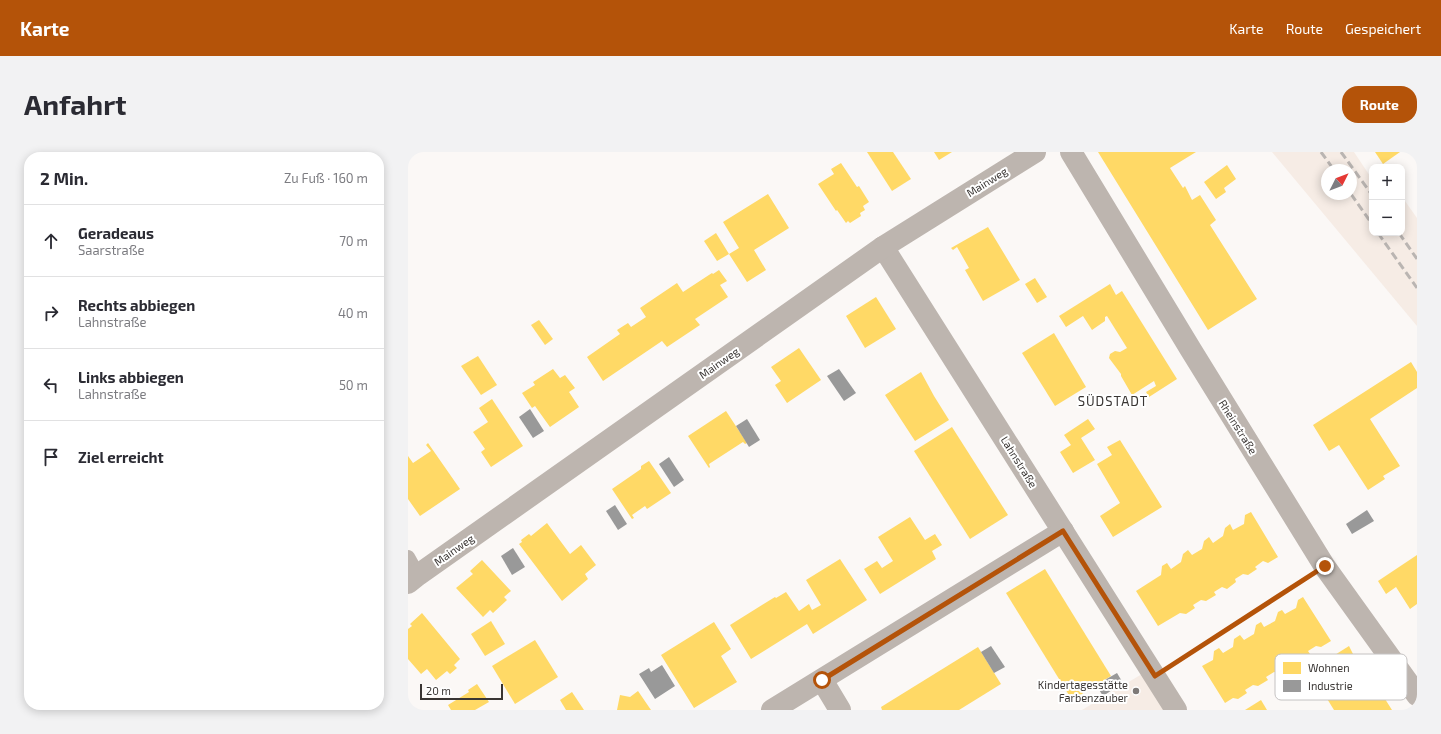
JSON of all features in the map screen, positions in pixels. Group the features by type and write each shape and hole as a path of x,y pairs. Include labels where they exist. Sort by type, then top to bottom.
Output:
{"street":[{"name":"Mainweg","path":"411,572 883,247 1035,152"},
{"name":"Rheinstraße","path":"1071,152 1195,357 1325,566 1388,654"},
{"name":"Lahnstraße","path":"883,247 1176,710"},
{"path":"772,710 1063,531"},
{"path":"822,680 840,710"},
{"name":"Rheinstraße","path":"1407,681 1417,695"}],"path":[{"path":"1155,676 1325,566"}],"shaded area":[{"path":"1272,152 1354,152 1369,174 1369,236 1405,236 1405,201 1417,218 1417,326"},
{"name":"Kindertagesstätte Farbenzauber","path":"1147,671 1170,710 1082,710"}],"building: Wohnen":[{"path":"867,152 893,152 911,179 892,191"},
{"path":"934,152 952,152 939,160"},
{"path":"1098,152 1196,152 1170,168 1183,188 1185,186 1192,200 1200,195 1216,220 1210,225 1257,299 1208,330"},
{"path":"1375,152 1400,152 1383,164"},
{"path":"841,163 857,187 859,186 869,202 863,206 865,210 860,213 861,216 850,223 848,221 846,223 837,210 836,211 818,184 834,174 831,169"},
{"path":"1227,165 1236,179 1224,188 1226,192 1216,199 1204,182"},
{"path":"768,194 789,228 754,250 766,270 747,282 729,254 739,248 723,222"},
{"path":"988,227 1020,280 983,301 965,270 969,268 957,247 953,250 951,248"},
{"path":"716,233 729,254 717,261 704,241"},
{"path":"719,270 727,281 720,285 728,297 695,319 700,325 667,347 662,341 603,381 587,357 620,334 617,330 628,323 631,327 646,317 640,308 677,283 683,292"},
{"path":"1035,278 1047,297 1037,303 1025,284"},
{"path":"1110,284 1116,295 1122,291 1177,379 1149,397 1146,392 1156,386 1154,381 1132,395 1121,374 1109,358 1110,354 1115,351 1120,352 1127,348 1107,316 1105,317 1105,321 1092,330 1083,316 1066,327 1059,316"},
{"path":"876,297 896,329 865,348 846,316"},
{"path":"539,320 553,339 545,345 531,325"},
{"path":"1054,333 1086,387 1055,406 1022,353"},
{"path":"799,348 821,380 787,403 775,385 781,381 771,367"},
{"path":"478,356 497,385 481,395 461,366"},
{"path":"1411,362 1417,372 1417,388 1370,419 1400,466 1383,476 1385,479 1368,490 1339,445 1329,451 1313,425"},
{"path":"553,369 560,378 565,375 575,388 569,392 579,407 550,427 535,406 532,408 522,393 535,385 533,382"},
{"path":"921,372 949,420 915,441 885,395"},
{"path":"492,399 523,446 491,467 481,452 485,449 473,432 488,422 479,408"},
{"path":"726,411 747,443 745,444 743,442 709,464 709,468 688,436"},
{"path":"1088,419 1095,429 1081,438 1095,460 1073,473 1060,452 1071,445 1064,435"},
{"path":"952,427 1008,515 970,539 914,451"},
{"path":"1120,440 1162,507 1113,537 1100,516 1120,503 1097,464 1112,455 1107,447"},
{"path":"428,443 460,489 420,516 408,499 408,456 413,463 431,451 426,445"},
{"path":"649,461 671,493 647,509 645,506 632,515 634,518 632,519 612,489 641,469 641,466"},
{"path":"1251,512 1278,557 1268,563 1263,561 1255,567 1257,569 1248,575 1243,574 1235,579 1236,582 1227,589 1222,587 1214,592 1216,595 1206,601 1201,600 1193,605 1195,608 1186,614 1180,613 1158,626 1136,591 1161,575 1162,566 1167,563 1171,569 1181,562 1183,554 1188,550 1192,555 1202,549 1204,541 1209,537 1213,543 1223,536 1225,528 1230,524 1233,530 1244,524 1245,515"},
{"path":"910,517 925,540 935,534 942,545 932,551 936,559 880,594 864,569 877,561 882,568 893,561 878,537"},
{"path":"547,523 570,554 581,545 596,565 585,574 588,579 562,601 519,544 522,542 521,540 529,534 531,536"},
{"path":"1417,555 1417,604 1410,609 1396,587 1386,594 1378,581"},
{"path":"840,559 867,600 813,634 807,624 751,659 730,625 775,597 776,598 786,592 799,611 809,604 812,610 821,605 806,580"},
{"path":"482,560 511,591 504,597 507,600 493,613 490,610 483,617 456,588 473,574 470,571"},
{"path":"1045,569 1111,676 1072,700 1006,593"},
{"path":"1303,597 1331,641 1321,647 1316,646 1308,651 1310,654 1275,654 1275,672 1266,677 1268,680 1258,686 1253,685 1245,690 1247,693 1238,699 1233,698 1225,703 1202,666 1213,660 1214,651 1219,648 1223,653 1233,647 1234,639 1240,635 1244,640 1254,634 1256,625 1261,622 1264,627 1275,621 1278,612 1282,610 1285,614 1296,608 1298,600"},
{"path":"422,613 460,659 454,665 457,668 450,674 447,671 436,680 427,669 421,674 408,659 408,629 412,626 410,624"},
{"path":"491,621 505,644 485,656 471,634"},
{"path":"714,622 731,649 721,656 737,682 694,708 661,655"},
{"path":"535,640 558,677 515,704 492,666"},
{"path":"1349,646 1353,654 1336,654"},
{"path":"978,647 1001,684 959,710 882,710 881,707"},
{"path":"477,684 489,702 475,710 451,710 448,705 469,692 468,690"},
{"path":"638,691 651,710 617,710 620,695 630,697"},
{"path":"572,692 584,710 566,710 560,700"},
{"path":"1261,700 1267,710 1245,710"},
{"path":"1328,700 1386,700 1392,710 1334,710"}],"building: Industrie":[{"path":"839,369 856,393 844,401 827,376"},
{"path":"530,409 544,431 533,438 519,417"},
{"path":"747,419 760,440 749,447 736,426"},
{"path":"669,457 684,480 674,487 659,464"},
{"path":"615,505 627,524 618,530 606,511"},
{"path":"1367,510 1374,521 1352,534 1346,524"},
{"path":"513,548 525,567 512,575 501,556"},
{"path":"991,646 1005,667 994,673 981,652"},
{"path":"662,665 675,686 655,699 639,674 649,668 651,672"},
{"path":"1117,673 1123,683 1103,696 1096,685"}],"railway":[{"path":"1321,152 1330,164"},
{"path":"1341,152 1369,191"},
{"path":"1355,200 1369,220"},
{"path":"1380,236 1417,288"},
{"path":"1401,236 1417,259"}],"place":[{"name":"Kindertagesstätte Farbenzauber","path":"1136,691"}],"district":[{"name":"SÜDSTADT","path":"1113,401"}],"route":[{"path":"822,680 1063,531 1155,676 1325,566"}]}
